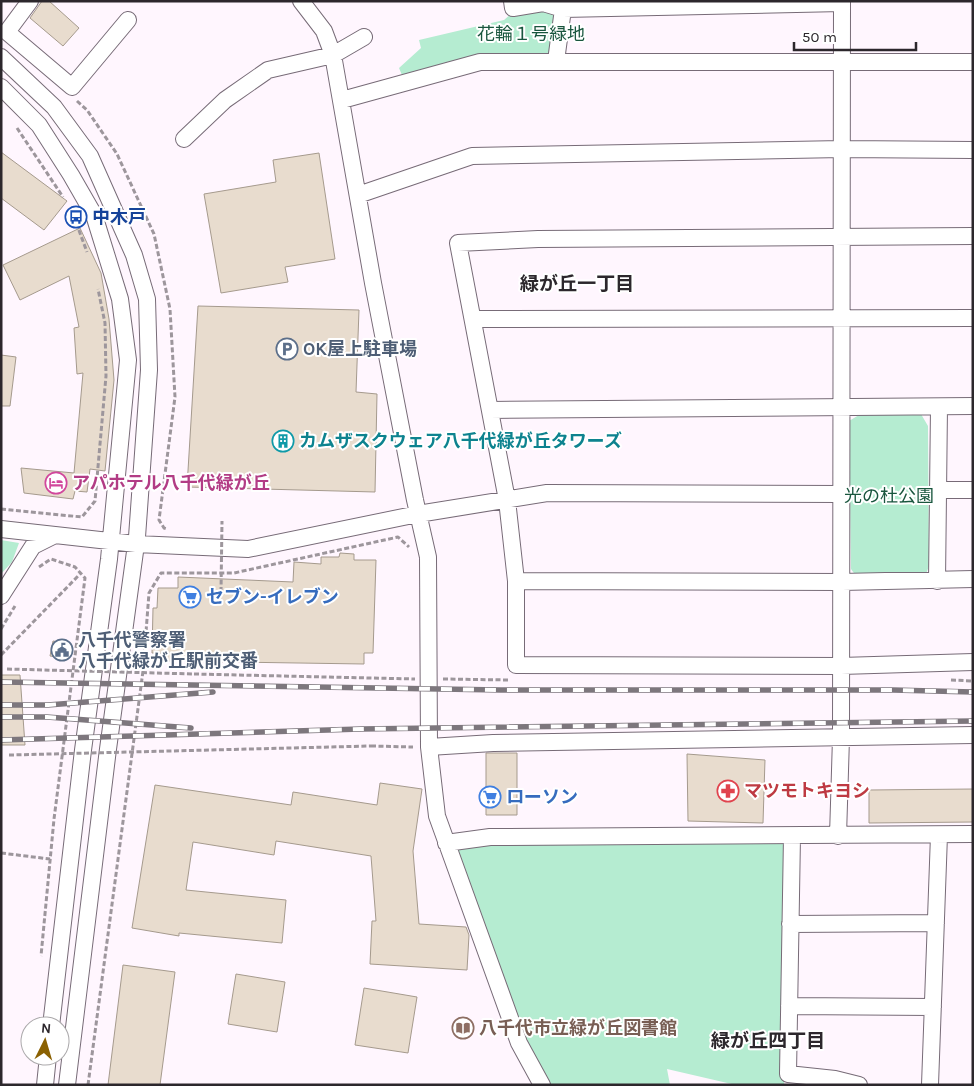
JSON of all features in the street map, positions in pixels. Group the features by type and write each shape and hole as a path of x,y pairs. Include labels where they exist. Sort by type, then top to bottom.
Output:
{"street":[{"path":"30,1 7,32 72,87 128,20"},
{"path":"301,1 324,31 333,55 418,514 428,557 429,747 437,816 520,1043 542,1085"},
{"path":"512,1 513,8 543,3 563,9 666,4 842,2 842,582 838,836"},
{"path":"556,60 563,9"},
{"path":"184,139 225,100 268,70 333,55 364,37"},
{"path":"1,57 54,107 90,156 125,232 146,299 150,370 136,544 108,750 67,1085"},
{"path":"342,100 480,62 556,60 973,62"},
{"path":"1,87 39,124 72,174 94,215 120,299 128,360 110,542 52,1016"},
{"path":"358,196 472,156 842,149 973,150"},
{"path":"973,236 842,235 538,239 458,243 507,500 516,580 516,665 841,666 973,662"},
{"path":"473,320 973,318"},
{"path":"490,410 842,405 973,406"},
{"path":"937,581 939,407"},
{"path":"938,490 973,490"},
{"path":"1,530 110,542 248,550 418,514 547,493 842,494"},
{"path":"1,596 33,546 53,536"},
{"path":"516,580 842,582 973,579"},
{"path":"429,747 656,740 973,735"},
{"path":"446,843 490,837 973,834"},
{"path":"930,1085 939,835"},
{"path":"792,836 788,1074 835,1079 859,1085"},
{"path":"790,924 936,923"},
{"path":"789,1006 933,1007"},
{"path":"45,1085 47,1066"}],"path":[{"path":"14,122 64,199"},
{"path":"70,207 89,259"},
{"path":"1,510 82,517 95,500 106,376 105,323 98,286"},
{"path":"221,592 222,521"},
{"path":"88,1085 143,671 149,593 153,582 161,572 234,573 398,537 412,548"},
{"path":"37,568 51,558 75,567 86,578 50,859 41,957"},
{"path":"1,655 81,573"},
{"path":"1,629 19,599"},
{"path":"8,669 194,674"},
{"path":"414,669 415,678"},
{"path":"9,755 371,746 429,747"},
{"path":"1,853 50,859"}],"green space":[{"name":"花輪１号緑地","path":"560,11 554,59 404,80 399,68 421,48 419,40 504,20 513,12"},
{"name":"光の杜公園","path":"921,414 928,426 929,566 926,574 856,576 851,569 849,421 859,415"},
{"path":"1,540 19,543 12,562 1,574"},
{"path":"792,836 784,1085 736,1085 667,1069 670,1085 544,1085 446,843"}],"building":[{"path":"42,1 49,1 79,28 63,46 30,18"},
{"path":"1,152 67,201 44,230 1,198"},
{"path":"319,153 335,259 285,267 288,282 221,293 204,194 276,182 273,160"},
{"path":"80,228 101,273 109,319 114,380 105,471 90,469 87,492 75,491 73,499 24,493 21,468 74,473 83,373 77,374 74,328 79,327 69,276 20,300 3,265"},
{"name":"カムザスクウェア八千代緑が丘タワーズ","path":"198,306 359,310 356,392 377,394 375,492 187,487"},
{"path":"1,355 16,357 10,406 1,406"},
{"path":"340,553 354,554 354,560 376,560 373,653 364,653 364,664 166,661 166,653 152,653 153,608 157,608 158,588 178,588 178,577 293,582 294,562 321,564 321,557 339,557"},
{"path":"53,641 66,643 66,658 50,656"},
{"path":"1,675 20,675 25,745 1,745"},
{"path":"486,753 517,753 517,815 486,815"},
{"path":"687,754 765,760 763,823 688,821"},
{"path":"380,783 422,789 413,851 419,924 466,927 469,935 467,970 370,964 372,921 376,921 371,856 276,841 274,855 193,842 186,890 286,900 282,943 179,933 179,936 132,928 155,785 291,805 293,792 377,805"},
{"path":"973,789 973,822 869,823 869,790"},
{"path":"123,965 175,972 160,1085 108,1085"},
{"path":"236,974 285,982 277,1032 228,1024"},
{"path":"364,988 417,997 408,1053 355,1045"}],"railway":[{"path":"1,682 501,690 893,690 973,692"},
{"path":"1,705 48,705 213,692"},
{"path":"1,717 47,717 191,728"},
{"path":"1,740 361,729 973,721"}],"place":[{"name":"中木戸","path":"76,217"},
{"name":"OK屋上駐車場","path":"287,349"},
{"name":"カムザスクウェア八千代緑が丘タワーズ","path":"283,441"},
{"name":"アパホテル八千代緑が丘","path":"56,483"},
{"name":"セブン-イレブン","path":"190,597"},
{"name":"八千代警察署 八千代緑が丘駅前交番","path":"62,650"},
{"name":"マツモトキヨシ","path":"728,791"},
{"name":"ローソン","path":"490,797"},
{"name":"八千代市立緑が丘図書館","path":"463,1028"}],"district":[{"name":"緑が丘一丁目","path":"577,284"},
{"name":"緑が丘四丁目","path":"768,1041"}]}
